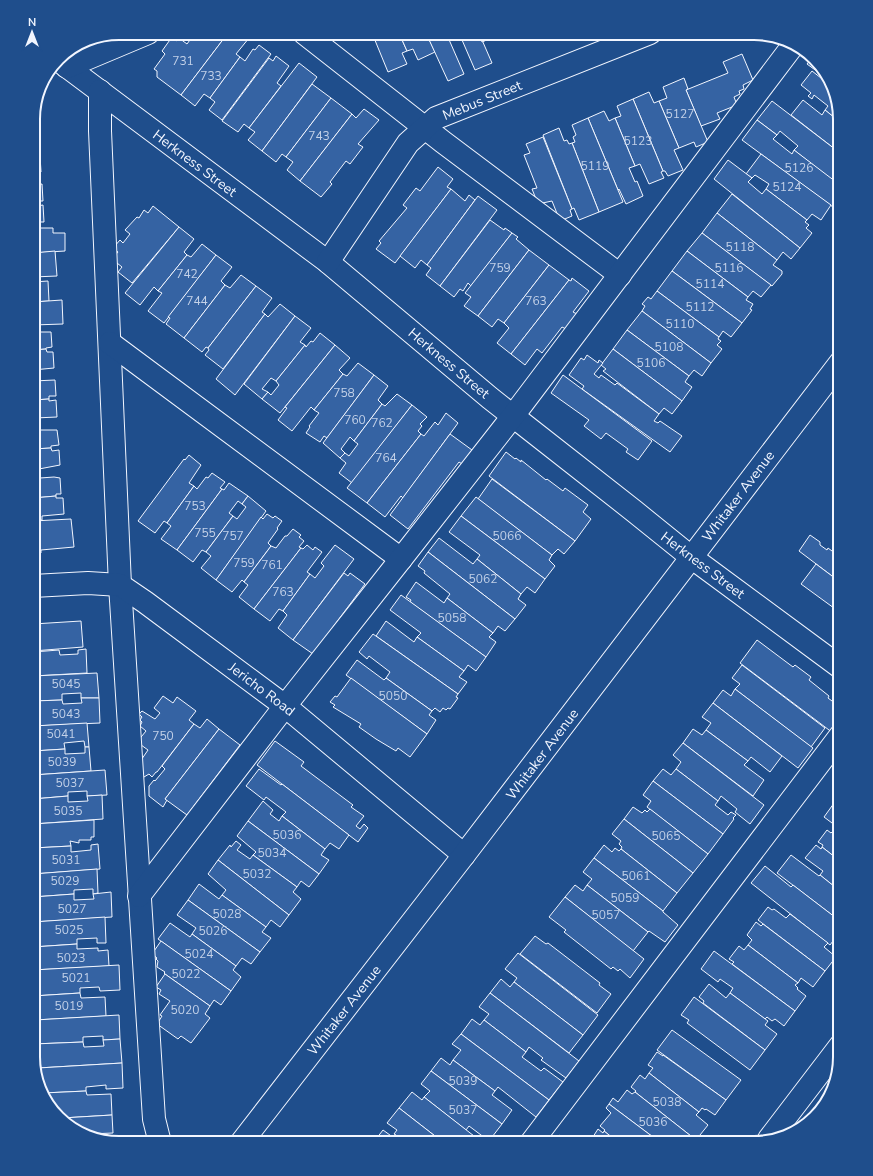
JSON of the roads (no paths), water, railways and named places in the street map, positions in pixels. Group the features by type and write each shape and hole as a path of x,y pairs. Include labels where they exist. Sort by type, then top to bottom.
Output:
{"street":[{"path":"64,62 128,40"},
{"path":"313,40 425,128 620,275"},
{"name":"Mebus Street","path":"328,262 408,143 436,118 632,40"},
{"path":"139,896 285,706 402,560 513,416 790,49"},
{"name":"Herkness Street","path":"63,63 328,262 513,416 691,557 833,662"},
{"path":"100,91 100,139 120,585 154,1119 158,1136"},
{"path":"110,343 402,560"},
{"name":"Whitaker Avenue","path":"246,1136 464,855 833,372"},
{"path":"40,586 88,583 120,585"},
{"name":"Jericho Road","path":"120,585 285,706 464,855"},
{"path":"536,1136 833,745"},
{"path":"774,1133 833,1055"}]}
